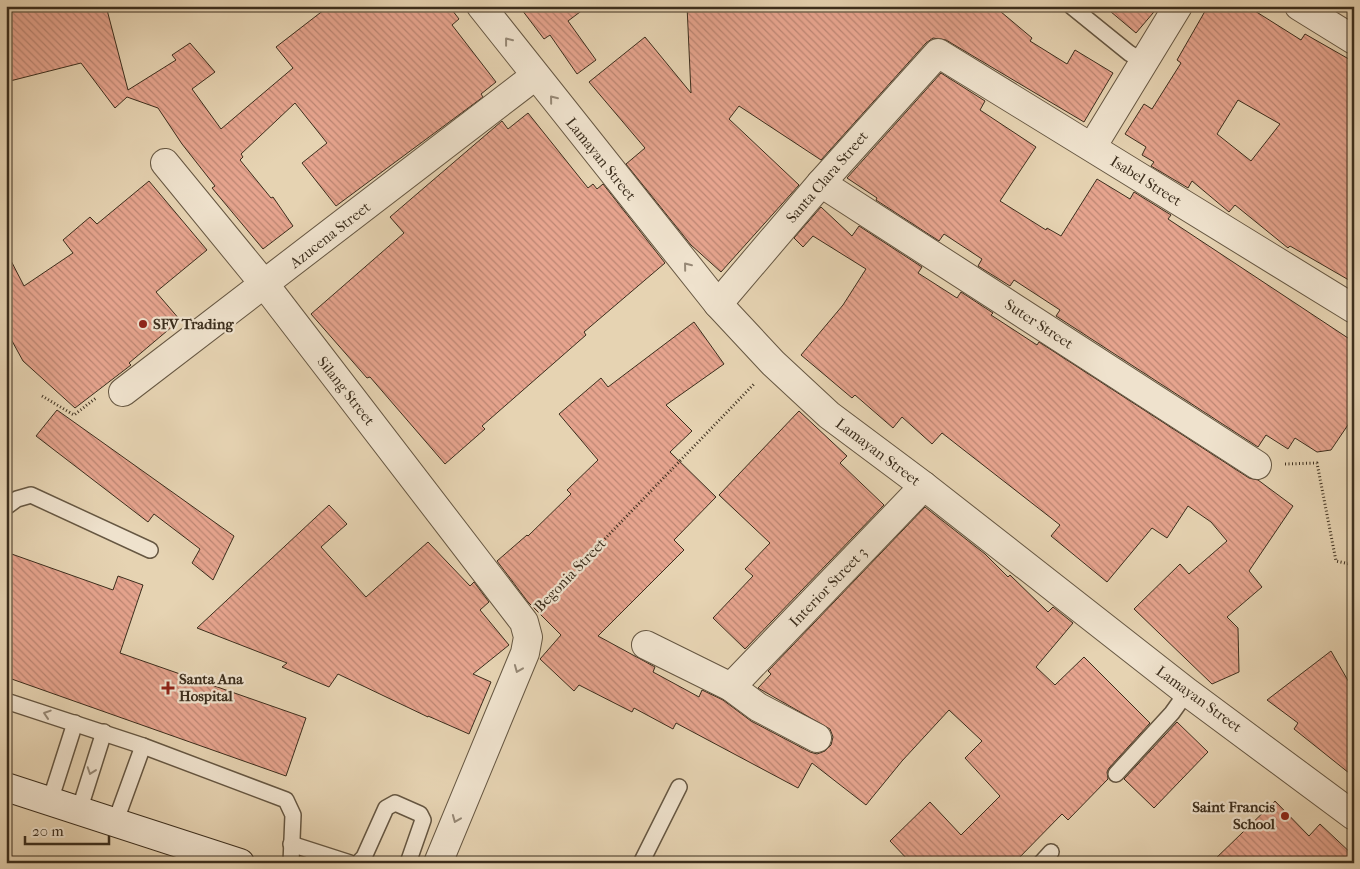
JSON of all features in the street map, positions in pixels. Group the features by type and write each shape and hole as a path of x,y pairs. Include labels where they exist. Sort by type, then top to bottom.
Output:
{"street":[{"name":"Lamayan Street","path":"481,6 718,304 773,363 829,415 924,486 1187,692 1354,816"},
{"path":"1092,147 1178,6"},
{"path":"1300,6 1354,40"},
{"name":"Isabel Street","path":"938,53 1354,310"},
{"name":"Santa Clara Street","path":"718,304 821,183 938,53"},
{"name":"Azucena Street","path":"123,392 265,285 535,76"},
{"name":"Silang Street","path":"165,163 265,285 524,622"},
{"name":"Suter Street","path":"821,183 1257,465"},
{"name":"Interior Street 3","path":"731,688 924,486"},
{"name":"Begonia Street","path":"438,863 525,653 528,637 524,622"},
{"path":"646,645 731,688 758,707 817,738"},
{"path":"6,787 240,863"}],"lane":[{"path":"1071,6 1129,53 1144,62"},
{"path":"6,506 17,499 31,495 150,550"},
{"path":"1116,774 1172,713 1187,692"},
{"path":"6,701 144,746 286,800 293,815 291,863"},
{"path":"50,801 75,723"},
{"path":"79,811 104,732"},
{"path":"115,823 144,746"},
{"path":"641,863 679,787"},
{"path":"358,863 364,856 386,808 395,803 420,814 423,820 408,863"},
{"path":"291,844 350,863"}],"path":[{"name":"Begonia Street","path":"524,622 773,363"},
{"path":"42,396 74,415 102,393 123,392"},
{"path":"1257,465 1317,463 1336,561 1354,565"}],"building":[{"path":"6,6 106,6 128,90 176,60 172,55 190,43 215,72 192,89 221,129 293,68 276,47 329,6 449,6 459,19 452,25 496,82 481,94 483,97 336,206 302,163 327,143 295,103 241,154 243,157 240,160 271,198 273,197 293,226 263,249 212,188 215,186 182,144 158,108 127,97 115,108 81,63 6,82"},
{"path":"519,6 588,6 568,21 596,60 577,74 550,35 544,39"},
{"path":"687,6 994,6 1032,38 1030,41 1067,64 1075,50 1113,73 1084,122 946,40 933,38 926,43 821,160 739,106 729,119 799,185 721,272 691,245 626,164 645,148 589,82 645,37 691,93"},
{"path":"1104,6 1159,6 1136,33"},
{"path":"1208,6 1247,6 1301,40 1305,34 1354,62 1354,283 1290,246 1288,248 1235,205 1229,212 1192,181 1188,188 1151,166 1154,162 1142,155 1146,147 1125,134 1144,104 1152,109 1181,63 1177,60","holes":["1238,100 1280,124 1251,161 1217,134"]},
{"path":"941,73 985,101 980,110 1036,147 1000,201 1046,230 1047,228 1061,236 1097,179 1130,199 1134,192 1171,215 1168,219 1354,342 1354,416 1331,450 1317,452 1295,438 1288,449 1266,435 1258,447 1056,316 1060,310 1014,280 1010,286 978,266 982,259 944,234 939,241 876,200 877,198 847,178"},
{"path":"528,113 588,188 593,184 597,189 603,184 665,263 584,332 586,335 482,426 485,429 445,464 370,377 367,378 311,314 404,233 390,217 502,121 508,129"},
{"path":"149,181 207,250 156,292 180,320 129,363 131,365 75,408 23,361 6,330 6,251 24,286 73,253 63,240 90,217 97,224"},
{"path":"821,207 852,236 859,226 922,267 918,273 957,298 961,292 993,313 991,315 1037,345 1039,342 1249,478 1258,480 1293,506 1249,571 1262,587 1227,617 1238,628 1239,672 1212,684 1134,609 1180,564 1189,574 1227,541 1211,522 1188,506 1167,538 1152,528 1107,582 1051,536 1060,525 942,433 932,444 902,417 893,428 855,395 852,398 801,355 843,305 866,269 813,236 803,247 794,238"},
{"path":"694,322 724,364 666,405 692,431 670,452 716,497 674,540 684,550 598,636 655,667 653,672 699,697 702,690 723,700 751,721 810,752 817,754 825,751 831,745 833,737 830,729 758,688 771,674 768,671 925,507 985,554 1008,577 1010,575 1048,612 1053,607 1073,623 1036,667 1055,685 1084,657 1150,723 1109,768 1107,772 1108,779 1068,820 1062,814 1014,863 911,863 890,841 930,802 961,835 1000,796 965,758 982,741 949,710 902,761 866,805 812,763 798,788 676,723 673,729 634,708 632,712 579,685 574,691 540,659 561,635 528,602 497,561 528,536 571,494 567,490 598,460 559,414 601,378 608,387"},
{"path":"57,410 234,536 213,580 192,563 200,549 154,514 148,522 36,436"},
{"path":"799,411 847,456 840,463 884,505 745,649 713,618 753,576 745,569 770,543 719,495"},
{"path":"329,505 347,524 321,547 366,597 428,542 470,586 474,582 489,602 480,610 509,645 473,674 491,682 469,734 428,717 338,674 329,687 282,667 287,663 197,628"},
{"path":"6,552 113,590 118,576 143,585 120,653 306,718 286,776 6,677"},
{"path":"1331,651 1354,691 1354,777 1294,729 1298,723 1267,700"},
{"path":"1177,722 1208,752 1154,808 1124,779"},
{"name":"Saint Francis School","path":"1275,801 1309,836 1320,824 1354,856 1354,863 1211,863"}],"place":[{"name":"SFV Trading","path":"143,324"},
{"name":"Santa Ana Hospital","path":"168,688"},
{"name":"Saint Francis School","path":"1285,816"}]}
